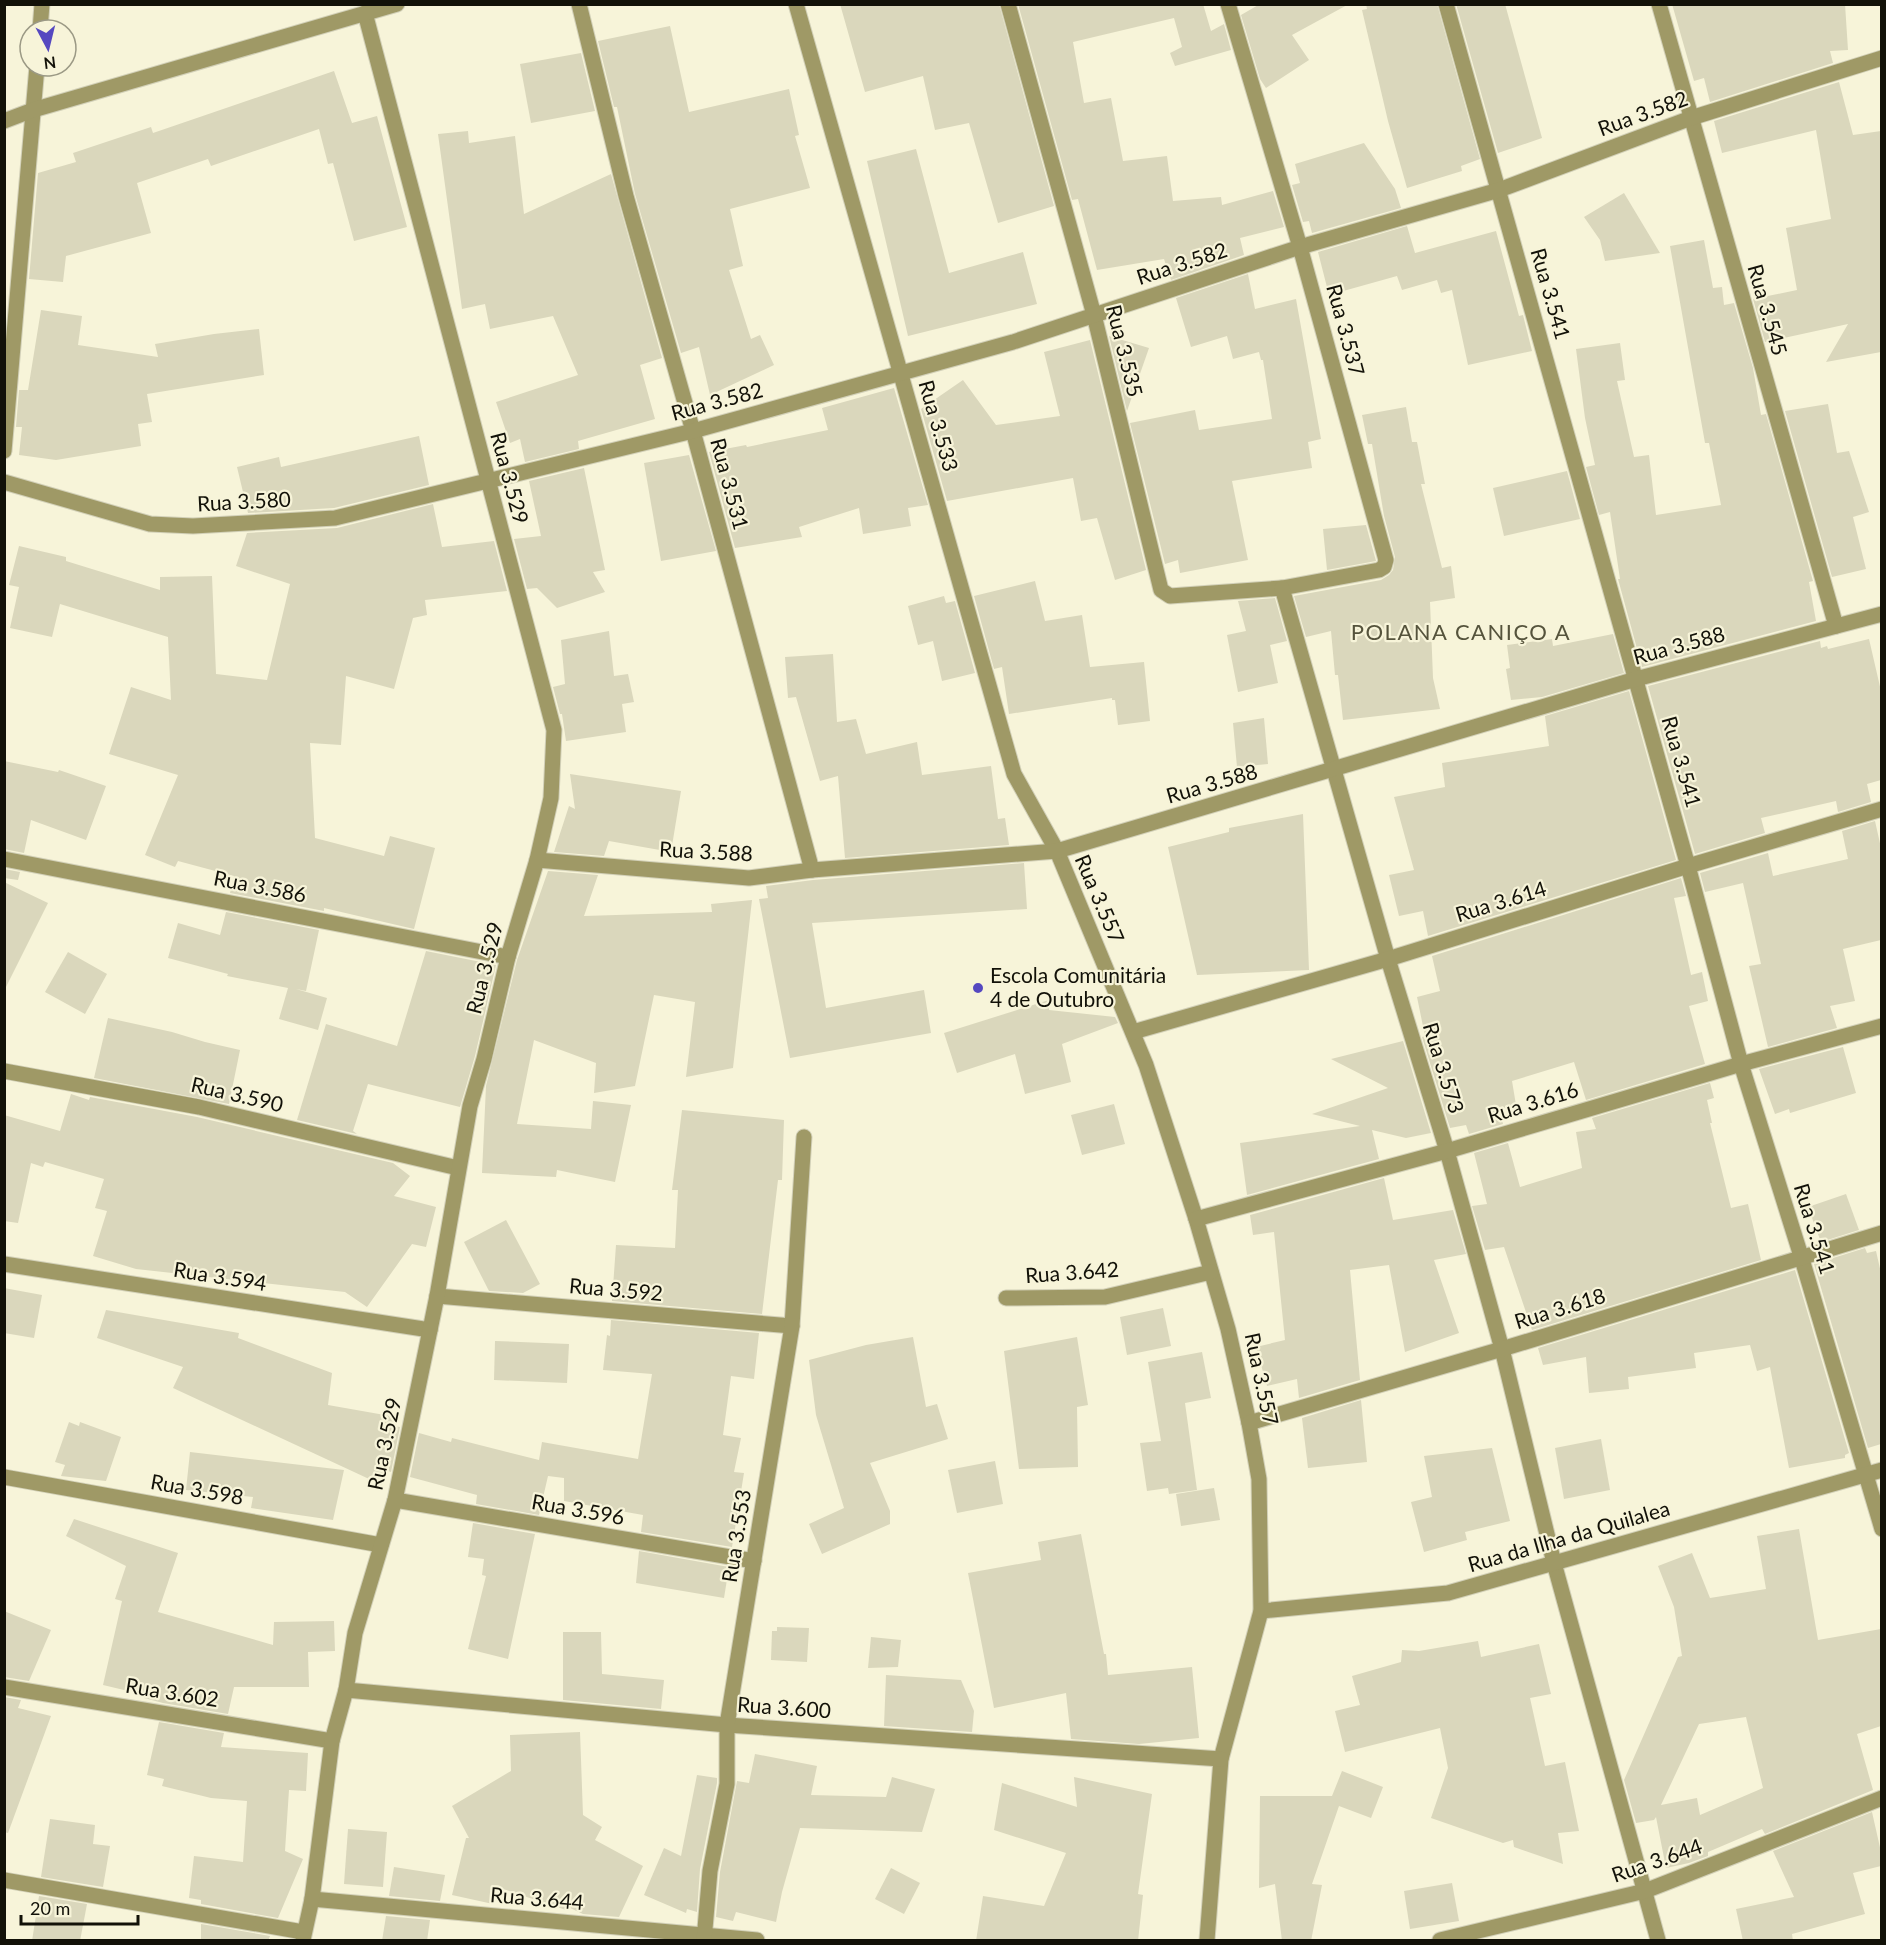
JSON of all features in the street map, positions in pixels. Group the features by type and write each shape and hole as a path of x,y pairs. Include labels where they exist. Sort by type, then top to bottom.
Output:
{"street":[{"path":"4,121 33,110 397,4"},
{"name":"Rua 3.531","path":"579,4 626,196 693,430 812,870"},
{"name":"Rua 3.533","path":"796,4 1014,774 1057,851"},
{"name":"Rua 3.535","path":"1008,4 1094,315 1161,590 1170,596 1282,588"},
{"name":"Rua 3.537","path":"1228,4 1300,247 1386,561 1384,567 1379,570 1282,588"},
{"name":"Rua 3.541","path":"1446,4 1636,679 1741,1064 1801,1256 1874,1472 1881,1529"},
{"name":"Rua 3.545","path":"1659,4 1836,626"},
{"name":"Rua 3.529","path":"303,1936 312,1899 332,1741 346,1690 356,1633 395,1500 438,1296 470,1107 508,957 537,860 551,798 554,730 364,13"},
{"name":"Rua 3.582","path":"487,481 693,430 1013,342 1300,247 1499,190 1691,118 1881,58"},
{"path":"4,451 36,78"},
{"name":"Rua 3.580","path":"4,482 150,524 193,526 335,518 487,481"},
{"name":"Rua 3.573","path":"1282,588 1388,959 1447,1151 1502,1349 1554,1563 1658,1941"},
{"name":"Rua 3.588","path":"537,860 749,878 812,870 1057,851 1636,679 1881,614"},
{"name":"Rua 3.614","path":"1132,1032 1388,959 1881,809"},
{"name":"Rua 3.557","path":"1057,851 1146,1065 1196,1220 1228,1329 1249,1423 1258,1479 1261,1611 1221,1759 1207,1941"},
{"name":"Rua 3.586","path":"4,859 508,957"},
{"name":"Rua 3.616","path":"1196,1220 1447,1151 1741,1064 1881,1026"},
{"name":"Rua 3.590","path":"4,1071 199,1107 458,1168"},
{"name":"Rua 3.553","path":"704,1938 710,1871 727,1784 728,1725 792,1326 804,1137"},
{"name":"Rua 3.618","path":"1249,1423 1502,1349 1881,1233"},
{"name":"Rua 3.594","path":"4,1264 430,1330"},
{"name":"Rua 3.642","path":"1006,1298 1105,1297 1211,1272"},
{"name":"Rua 3.592","path":"438,1296 792,1326"},
{"name":"Rua da Ilha da Quilalea","path":"1261,1611 1448,1593 1874,1472"},
{"name":"Rua 3.598","path":"4,1477 381,1545"},
{"name":"Rua 3.596","path":"395,1500 754,1561"},
{"name":"Rua 3.602","path":"4,1687 332,1741"},
{"name":"Rua 3.600","path":"346,1690 728,1725 1221,1759"},
{"name":"Rua 3.644","path":"1440,1941 1645,1891 1881,1798"},
{"path":"4,1880 303,1936"},
{"name":"Rua 3.644","path":"312,1899 704,1938 758,1941"}],"building":[{"path":"840,4 999,4 1054,206 998,223 969,123 935,130 923,76 865,92"},
{"path":"1018,4 1203,4 1211,31 1224,24 1231,50 1175,66 1170,53 1182,47 1174,18 1073,42 1084,103 1111,98 1123,161 1167,156 1173,201 1221,197 1222,205 1273,191 1284,227 1240,238 1244,255 1171,280 1164,259 1097,270 1078,199 1072,200"},
{"path":"1260,4 1349,4 1292,35 1309,60 1266,88 1260,79 1241,15"},
{"path":"1366,4 1437,4 1480,159 1461,166 1462,171 1407,188 1388,121 1362,10 1367,9"},
{"path":"1456,4 1505,4 1542,138 1498,153"},
{"path":"1672,4 1845,4 1848,50 1830,51 1833,63 1710,102 1704,78 1694,81"},
{"path":"670,26 689,112 789,89 799,135 795,136 810,188 730,209 743,266 729,270 751,339 760,335 774,365 710,395 699,347 681,353 635,194 617,107 614,107 598,41"},
{"path":"581,53 595,111 531,123 520,64"},
{"path":"334,71 352,123 377,116 407,227 354,241 333,163 328,164 319,129 211,166 208,159 137,183 151,233 66,256 63,282 29,279 38,173 76,162 73,153 151,127 153,133"},
{"path":"1839,82 1853,135 1881,131 1881,352 1826,362 1848,324 1765,342 1753,299 1797,290 1786,228 1831,219 1816,130 1722,153 1714,121"},
{"path":"468,131 469,143 515,136 524,214 611,174 662,358 640,365 655,419 578,441 579,449 525,462 520,439 510,443 496,402 578,375 553,316 490,329 485,304 462,309 438,134"},
{"path":"1364,143 1395,189 1401,208 1312,233 1309,221 1303,222 1292,185 1300,183 1295,164"},
{"path":"916,149 949,273 1023,252 1037,304 908,336 867,161"},
{"path":"1624,193 1660,253 1605,261 1600,240 1584,217"},
{"path":"1407,226 1415,253 1496,231 1519,316 1523,315 1532,351 1468,365 1452,290 1441,293 1437,280 1402,290 1397,276 1329,295 1318,252"},
{"path":"1704,240 1713,288 1722,287 1724,305 1734,303 1753,368 1761,415 1766,414 1813,581 1809,582 1816,621 1642,667 1618,579 1620,579 1610,512 1599,515 1586,467 1595,465 1585,418 1576,349 1620,343 1625,380 1617,381 1634,457 1649,455 1656,515 1721,505 1709,443 1705,443 1670,246"},
{"path":"1248,274 1255,309 1296,299 1321,439 1308,442 1312,468 1232,481 1248,560 1180,573 1178,560 1165,564 1130,423 1195,410 1199,430 1272,419 1263,360 1259,352 1233,359 1227,336 1191,347 1176,298"},
{"path":"41,310 82,316 78,345 158,357 155,344 259,329 264,375 147,394 152,422 138,424 141,446 56,460 19,455 22,427 16,427 19,390 28,390"},
{"path":"1109,336 1149,348 1127,411"},
{"path":"1090,340 1146,570 1115,580 1097,518 1081,521 1073,478 947,501 921,409 963,380 996,425 1060,416 1044,352"},
{"path":"894,388 928,505 908,508 911,526 863,534 859,508 799,527 802,537 735,548 709,452 746,445 747,447 828,430 822,408"},
{"path":"1828,404 1837,453 1849,451 1869,512 1853,517 1866,569 1832,577 1785,411"},
{"path":"1406,407 1412,442 1417,442 1425,484 1421,484 1442,568 1451,566 1455,598 1430,602 1433,678 1440,709 1343,720 1338,675 1335,675 1331,631 1306,637 1294,596 1381,580 1393,570 1395,557 1384,516 1372,444 1368,444 1362,415"},
{"path":"419,436 429,485 334,508 248,513 237,467 279,457 281,467"},
{"path":"689,455 716,551 661,561 644,463"},
{"path":"584,468 605,570 593,572 605,592 557,608 537,588 527,589 514,539 541,536 529,481"},
{"path":"1567,471 1580,519 1504,536 1493,488"},
{"path":"433,504 442,547 494,541 507,591 425,600 427,615 413,618 394,689 346,676 341,745 310,743 315,838 384,856 390,836 435,848 414,929 324,908 324,911 230,893 234,876 178,861 175,867 145,855 178,775 109,754 131,687 171,700 168,637 60,604 52,637 10,628 19,587 9,585 19,546 66,557 66,561 160,590 160,577 212,576 216,674 267,680 290,584 236,566 247,533 337,528"},
{"path":"1366,525 1376,561 1327,570 1323,529"},
{"path":"1035,581 1045,621 1082,615 1090,667 1144,662 1150,721 1118,725 1115,700 1112,698 1009,714 1002,667 994,669 974,596"},
{"path":"944,596 946,603 955,601 975,673 942,681 933,641 918,645 908,606"},
{"path":"1275,598 1287,641 1270,645 1278,683 1238,692 1227,635 1246,631 1238,601"},
{"path":"609,631 614,676 628,674 634,702 622,704 626,732 566,741 562,714 560,714 553,687 565,684 561,640"},
{"path":"1613,634 1624,673 1542,697 1511,700 1506,669 1510,668 1507,645 1552,639 1553,646"},
{"path":"1869,639 1881,691 1881,780 1867,784 1871,802 1838,812 1836,801 1761,818 1765,833 1695,854 1648,686 1820,641 1821,648 1827,646 1828,649"},
{"path":"833,654 837,722 856,719 866,754 917,742 922,775 991,766 998,819 1005,818 1009,845 845,858 838,776 820,781 796,697 788,698 785,657"},
{"path":"1629,691 1676,860 1428,936 1423,911 1399,916 1389,875 1414,870 1394,797 1445,787 1442,763 1549,746 1545,716"},
{"path":"1264,718 1268,764 1237,767 1233,723"},
{"path":"4,761 58,772 59,770 106,786 86,840 31,820 24,853 4,849"},
{"path":"570,774 681,791 671,852 609,841 604,856 554,852 569,806 575,809"},
{"path":"1303,814 1309,970 1197,975 1168,847 1229,832 1229,828"},
{"path":"1875,821 1881,848 1881,940 1843,949 1855,1001 1830,1006 1837,1028 1768,1047 1749,966 1761,964 1743,883 1705,892 1700,873 1768,853 1773,876 1848,859 1842,831"},
{"path":"1024,863 1027,909 812,923 826,1008 924,990 931,1033 790,1058 759,899 768,898 766,886 813,880"},
{"path":"4,869 20,872 18,880 4,878"},
{"path":"548,871 598,875 584,916 712,912 711,904 752,900 733,1068 686,1077 695,1002 654,995 635,1086 594,1093 596,1063 534,1040 517,1124 591,1129 593,1101 631,1105 615,1182 557,1170 556,1177 482,1173 486,1086 517,960"},
{"path":"1681,878 1686,896 1674,898 1691,975 1702,972 1708,1001 1689,1006 1705,1064 1586,1100 1574,1062 1512,1081 1516,1105 1499,1109 1503,1124 1469,1134 1466,1125 1450,1128 1422,1037 1425,1036 1417,997 1440,991 1432,956"},
{"path":"4,882 48,903 4,991"},
{"path":"226,912 319,930 306,991 296,989 327,998 318,1030 279,1019 288,988 227,976 228,974 168,958 178,923 220,935"},
{"path":"426,951 496,965 475,1056 460,1107 368,1084 353,1131 357,1134 297,1120 326,1024 397,1046"},
{"path":"68,952 107,974 85,1014 45,992"},
{"path":"1049,1000 1049,1010 1115,1017 1118,1023 1062,1044 1071,1082 1025,1094 1015,1054 957,1073 944,1033"},
{"path":"108,1018 240,1050 229,1104 94,1078"},
{"path":"1403,1041 1431,1133 1406,1138 1372,1130 1379,1159 1247,1195 1240,1143 1360,1126 1312,1114 1388,1088 1331,1059"},
{"path":"1843,1047 1856,1093 1790,1113 1789,1109 1775,1114 1759,1069"},
{"path":"1710,1083 1714,1098 1707,1100 1712,1123 1710,1123 1731,1208 1748,1204 1761,1260 1532,1330 1504,1247 1485,1250 1472,1206 1487,1204 1474,1153 1508,1143 1520,1187 1582,1168 1576,1132 1596,1129 1592,1118"},
{"path":"71,1094 89,1100 90,1097 197,1117 393,1163 410,1176 394,1196 436,1207 426,1247 412,1244 367,1307 345,1292 136,1269 93,1256 107,1211 95,1208 104,1179 45,1162 43,1167 31,1163 18,1223 4,1221 4,1115 60,1131"},
{"path":"1114,1104 1125,1144 1082,1155 1071,1115"},
{"path":"682,1110 784,1120 782,1180 778,1180 762,1314 612,1301 616,1245 675,1248 678,1190 672,1190"},
{"path":"1384,1178 1393,1220 1453,1210 1466,1254 1434,1260 1459,1333 1405,1352 1389,1265 1350,1270 1360,1380 1299,1398 1297,1379 1267,1386 1256,1347 1285,1340 1274,1232 1253,1235 1250,1215"},
{"path":"1846,1194 1859,1230 1821,1242 1808,1207"},
{"path":"506,1220 540,1284 523,1293 489,1291 464,1242"},
{"path":"1865,1248 1867,1253 1876,1251 1881,1273 1881,1444 1868,1448 1814,1264"},
{"path":"1795,1270 1849,1453 1845,1455 1845,1458 1789,1468 1770,1367 1757,1371 1750,1345 1694,1353 1696,1368 1628,1377 1629,1389 1589,1393 1586,1357 1543,1365 1538,1348"},
{"path":"4,1288 42,1295 34,1338 4,1333"},
{"path":"1163,1308 1171,1346 1127,1355 1120,1317"},
{"path":"106,1310 239,1333 238,1338 332,1373 328,1405 396,1417 394,1426 400,1427 391,1472 385,1470 382,1485 173,1388 183,1367 97,1338"},
{"path":"611,1320 759,1333 754,1379 731,1376 723,1435 741,1438 734,1472 744,1473 732,1547 641,1532 643,1515 564,1501 564,1478 548,1476 539,1515 476,1504 477,1495 410,1477 419,1433 451,1442 452,1438 539,1460 542,1442 638,1459 652,1374 603,1370"},
{"path":"913,1337 926,1407 937,1404 948,1439 870,1463 890,1511 890,1524 822,1554 809,1524 844,1508 816,1415 809,1360 866,1345"},
{"path":"1077,1337 1088,1405 1077,1407 1078,1467 1019,1469 1004,1351"},
{"path":"495,1341 569,1344 567,1383 494,1380"},
{"path":"1202,1352 1211,1398 1185,1403 1197,1490 1169,1494 1168,1488 1147,1491 1140,1443 1161,1441 1148,1362"},
{"path":"1361,1400 1367,1462 1308,1468 1302,1418"},
{"path":"69,1422 79,1426 80,1422 121,1437 106,1481 61,1476 65,1465 55,1462"},
{"path":"1601,1439 1610,1490 1564,1499 1555,1448"},
{"path":"1492,1448 1510,1521 1465,1532 1467,1540 1424,1552 1411,1502 1432,1497 1424,1456"},
{"path":"190,1452 344,1470 333,1520 251,1508 253,1497 186,1490"},
{"path":"995,1461 1003,1504 957,1513 948,1470"},
{"path":"1214,1488 1220,1520 1181,1526 1176,1494"},
{"path":"74,1519 178,1553 158,1612 273,1645 274,1622 334,1621 335,1651 308,1652 309,1687 234,1687 228,1714 163,1703 144,1698 145,1695 103,1685 122,1601 115,1599 126,1566 66,1536"},
{"path":"473,1523 535,1534 508,1659 468,1649 486,1576 482,1575 484,1559 468,1557"},
{"path":"1799,1529 1818,1640 1881,1629 1881,1726 1857,1734 1873,1790 1765,1834 1762,1829 1708,1852 1708,1856 1666,1868 1656,1817 1654,1820 1636,1823 1624,1780 1678,1657 1682,1656 1674,1607 1658,1566 1692,1553 1710,1598 1766,1589 1757,1536","holes":["1746,1717 1763,1788 1700,1815 1697,1798 1661,1805 1699,1724"]},
{"path":"1081,1534 1104,1654 1106,1654 1108,1675 1192,1667 1199,1738 1139,1744 1071,1739 1066,1693 994,1708 968,1573 1041,1560 1038,1542"},
{"path":"639,1551 729,1567 724,1598 636,1583"},
{"path":"4,1611 51,1630 29,1681 4,1677"},
{"path":"777,1627 809,1628 807,1662 771,1660 772,1631 777,1631"},
{"path":"563,1632 601,1632 602,1674 664,1680 661,1709 563,1700"},
{"path":"871,1637 901,1640 898,1667 868,1668"},
{"path":"1478,1641 1481,1657 1539,1644 1551,1694 1530,1698 1545,1766 1565,1762 1579,1831 1558,1833 1563,1864 1514,1847 1513,1840 1503,1843 1431,1818 1448,1768 1440,1728 1345,1752 1335,1711 1360,1705 1352,1676 1401,1662 1402,1650 1419,1651"},
{"path":"886,1675 961,1680 974,1711 972,1732 884,1726"},
{"path":"4,1697 21,1700 18,1708 51,1716 8,1833 4,1832"},
{"path":"159,1722 224,1733 221,1747 308,1753 306,1791 289,1790 285,1851 303,1859 278,1918 201,1904 201,1900 189,1898 194,1856 243,1862 247,1801 211,1798 162,1786 164,1779 147,1775"},
{"path":"580,1732 583,1815 602,1827 595,1840 643,1866 619,1917 583,1914 568,1907 569,1911 497,1887 493,1904 452,1895 466,1838 469,1838 452,1806 511,1771 510,1735"},
{"path":"755,1754 817,1766 811,1795 886,1797 892,1777 935,1789 922,1832 800,1828 776,1922 736,1912 733,1921 716,1917 720,1872 737,1781 749,1783"},
{"path":"1342,1771 1383,1787 1371,1818 1339,1806 1312,1884 1322,1885 1311,1941 1282,1941 1275,1884 1259,1888 1260,1796 1332,1796"},
{"path":"697,1775 717,1778 717,1783 700,1869 697,1912 687,1909 686,1913 644,1895 664,1848 681,1856"},
{"path":"1074,1777 1152,1794 1138,1894 1143,1895 1138,1941 976,1941 983,1896 1044,1906 1066,1853 994,1830 1002,1783 1077,1807"},
{"path":"1872,1812 1881,1852 1881,1866 1853,1873 1865,1914 1792,1934 1793,1941 1743,1941 1736,1909 1794,1897 1773,1851"},
{"path":"50,1819 95,1825 93,1844 110,1846 103,1887 41,1877"},
{"path":"348,1829 387,1832 383,1887 344,1884"},
{"path":"394,1867 445,1875 440,1901 389,1896"},
{"path":"891,1868 920,1883 904,1914 875,1899"},
{"path":"1452,1883 1459,1921 1410,1929 1404,1891"},
{"path":"39,1896 87,1904 80,1941 32,1941"},
{"path":"386,1916 430,1920 427,1941 382,1941"},
{"path":"201,1924 270,1936 268,1941 201,1941"}],"place":[{"name":"Escola Comunitária 4 de Outubro","path":"978,988"}],"district":[{"name":"POLANA CANIÇO A","path":"1461,632"}]}
